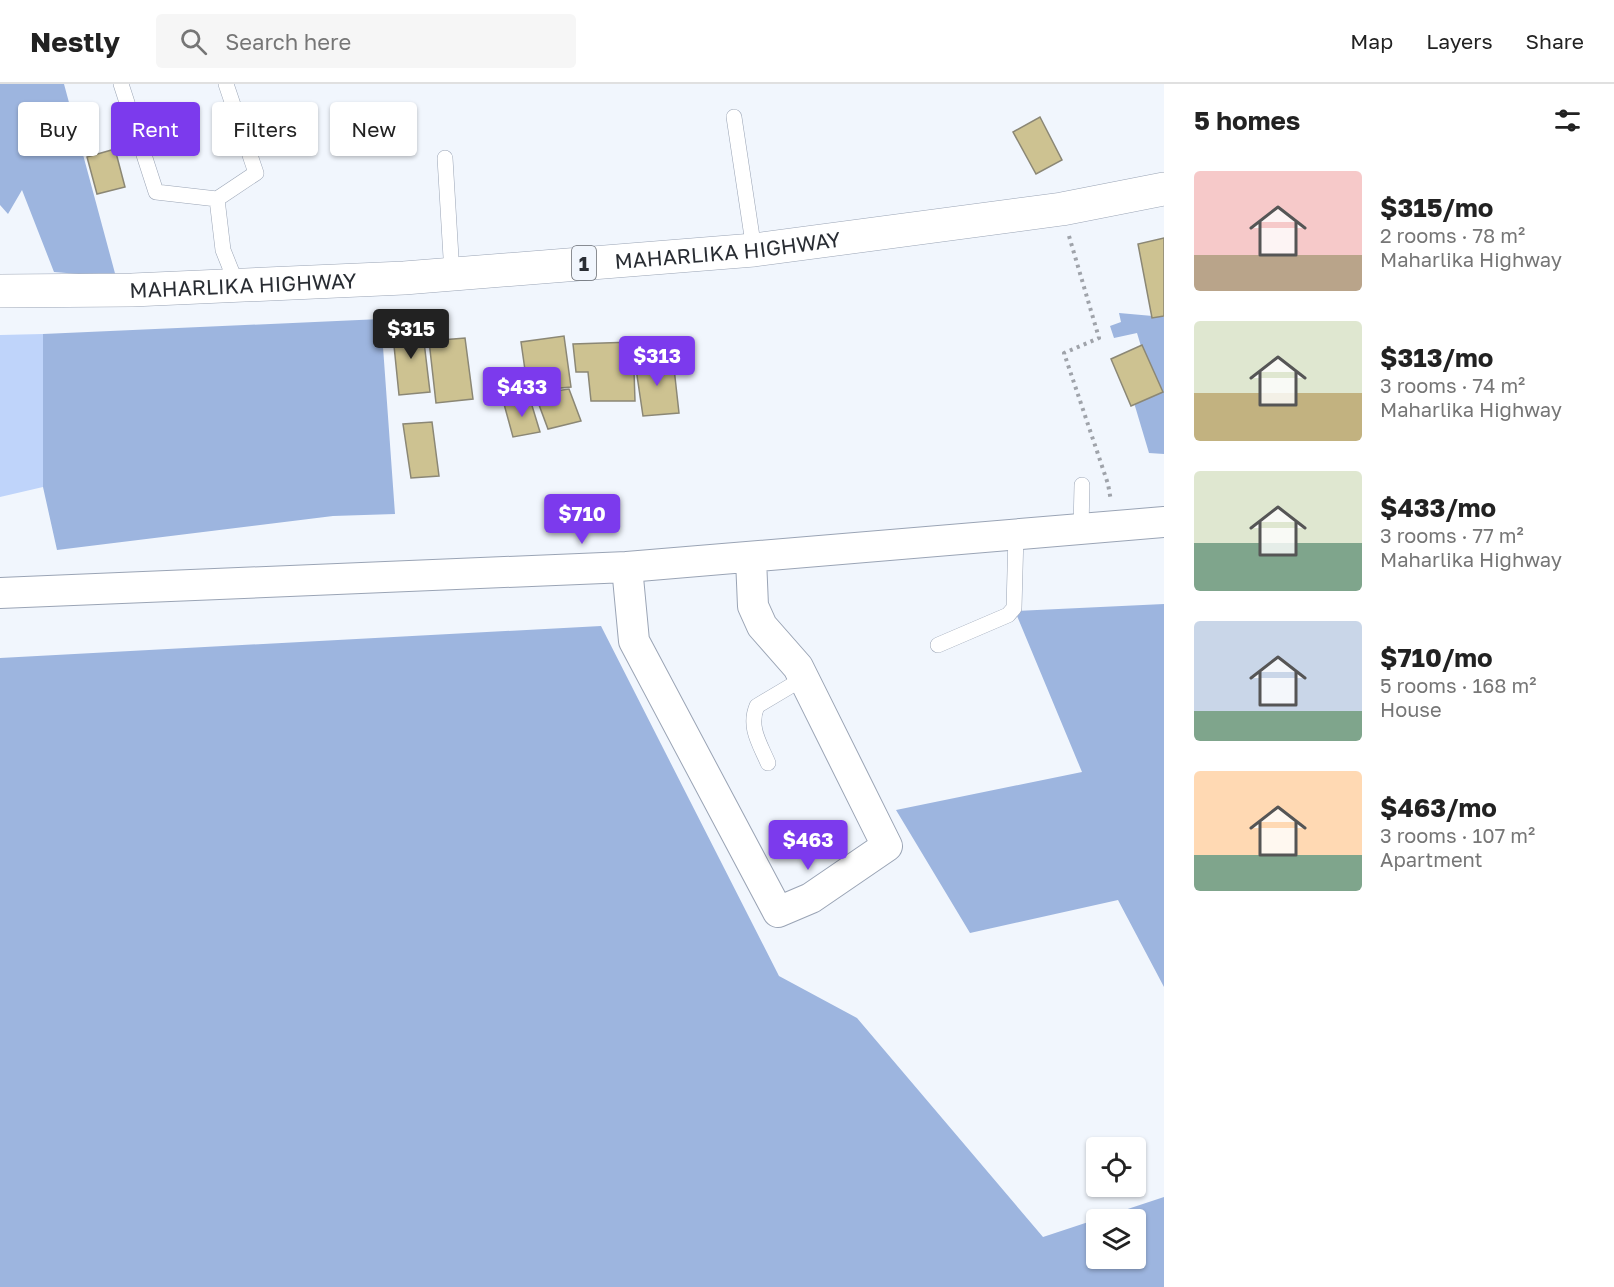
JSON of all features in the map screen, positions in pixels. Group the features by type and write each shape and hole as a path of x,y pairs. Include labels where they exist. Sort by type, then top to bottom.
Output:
{"main road":[{"name":"MAHARLIKA HIGHWAY","path":"0,291 237,285 452,274 754,250 1062,209 1164,189"}],"street":[{"path":"0,593 627,567 1164,522"},
{"path":"627,567 634,641 778,912 811,898 887,846 798,666 762,626 753,606 751,558"}],"lane":[{"path":"121,84 156,192 217,199 256,173 226,84"},
{"path":"734,117 754,250"},
{"path":"445,158 452,274"},
{"path":"217,199 223,250 237,285"},
{"path":"1081,528 1082,485"},
{"path":"938,645 1008,615 1014,608 1016,534"},
{"path":"768,763 754,731 753,714 757,706 804,678"}],"path":[{"path":"1062,209 1099,338 1064,353 1108,484 1115,525"}],"shaded area":[{"path":"0,84 64,84 69,102 18,102 18,156 83,156 116,277 54,272 22,190 8,214 0,205"},
{"path":"1119,313 1164,317 1164,454 1149,453 1132,396 1153,386 1137,333 1114,338 1110,326 1121,322"},
{"path":"381,319 395,514 333,516 57,550 43,487 43,334"},
{"path":"43,334 43,487 0,497 0,335"},
{"path":"1164,604 1164,987 1118,900 970,933 896,810 1082,772 1015,611"},
{"path":"601,626 779,976 857,1018 1043,1237 1086,1223 1086,1269 1146,1269 1146,1209 1128,1209 1164,1197 1164,1287 0,1287 0,658"}],"building":[{"path":"1040,117 1062,160 1036,174 1013,132"},
{"path":"111,150 111,156 117,156 125,187 97,194 87,157 99,156 99,154"},
{"path":"1164,238 1164,316 1152,318 1138,244"},
{"path":"422,325 430,392 399,395 392,326"},
{"path":"564,336 571,387 528,391 521,342"},
{"path":"465,338 473,399 436,403 429,341"},
{"path":"633,342 635,401 591,401 588,372 576,372 573,344"},
{"path":"1142,345 1163,392 1131,406 1111,359"},
{"path":"673,359 679,413 643,416 635,362"},
{"path":"569,389 581,421 548,429 535,394"},
{"path":"530,399 540,432 513,437 504,404"},
{"path":"432,422 439,476 411,478 403,424"}]}
